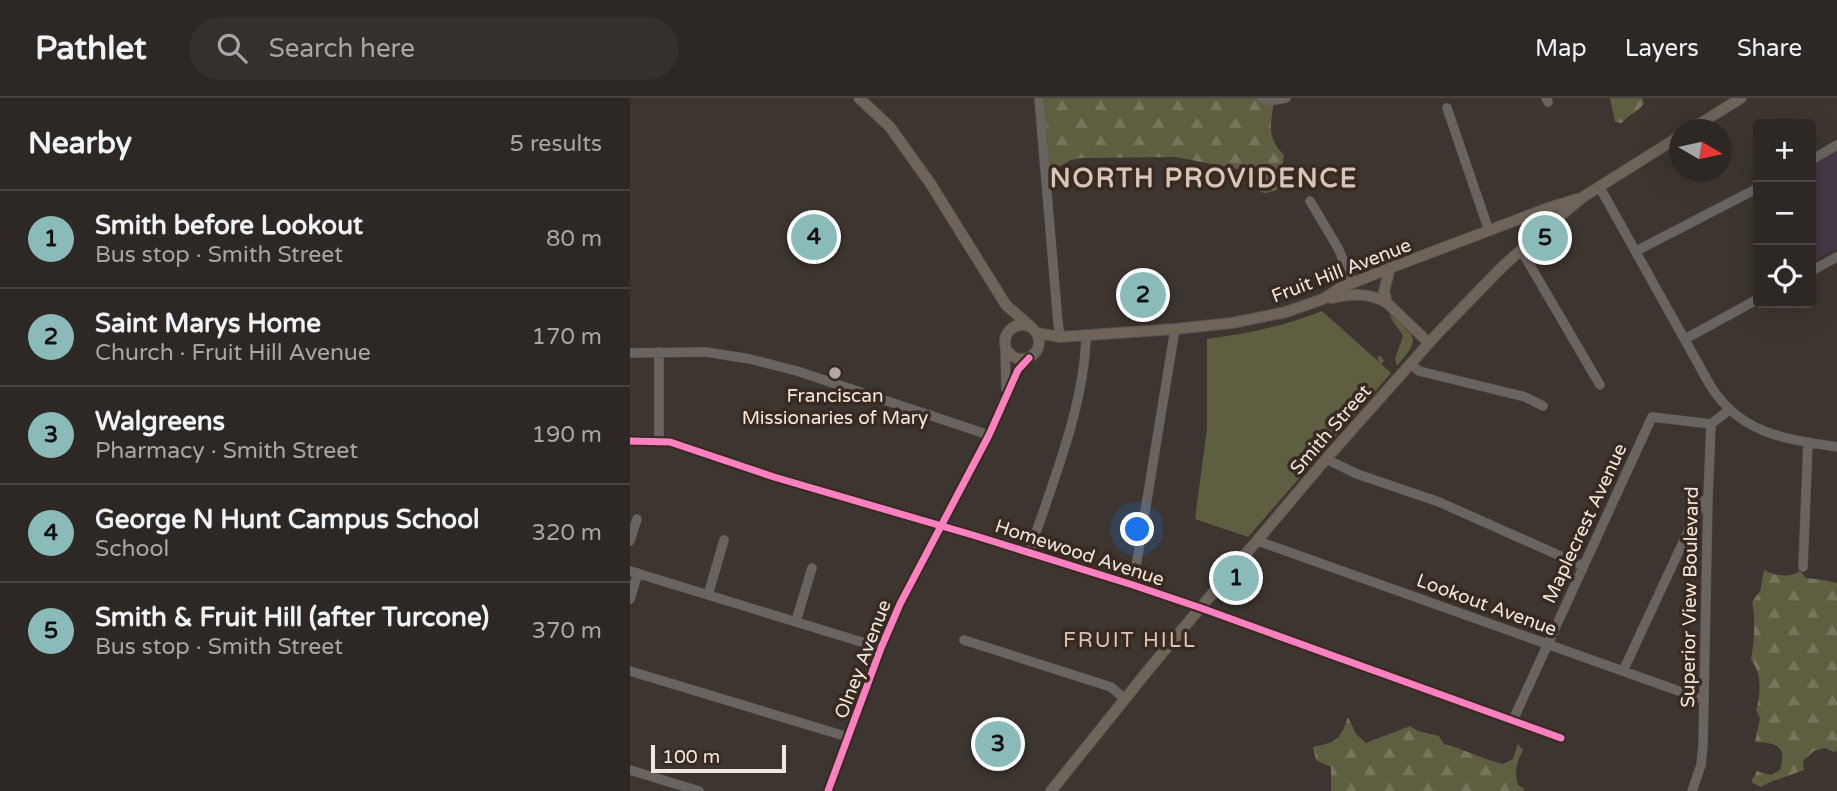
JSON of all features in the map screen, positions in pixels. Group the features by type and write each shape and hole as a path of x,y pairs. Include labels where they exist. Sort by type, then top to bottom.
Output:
{"main road":[{"path":"859,98 890,127 972,248 1006,305 1039,337 1038,347 1029,358 1016,358 1005,344 1008,332 1006,305"},
{"path":"1708,119 1741,98"},
{"name":"Smith Street","path":"1051,791 1326,459 1429,343 1521,250 1583,197 1669,142"},
{"name":"Fruit Hill Avenue","path":"1038,347 1060,337 1232,323 1286,312 1323,299 1340,288 1390,268 1583,197"},
{"path":"1387,303 1384,290 1390,268"},
{"path":"1323,299 1359,294 1374,296 1387,303 1429,343"},
{"path":"1008,332 1020,324 1033,329"},
{"name":"Fruit Hill Avenue","path":"1033,329 1060,337"}],"street":[{"path":"1039,98 1060,337"},
{"path":"1266,100 1286,98"},
{"path":"1447,108 1489,231"},
{"path":"1816,157 1837,145"},
{"path":"1599,186 1715,393 1729,410 1764,432 1837,447"},
{"path":"1636,251 1753,191"},
{"path":"1310,201 1338,248 1353,283"},
{"path":"1521,250 1600,386"},
{"path":"1816,268 1837,257"},
{"path":"1685,339 1753,302"},
{"path":"1133,585 1175,329"},
{"path":"1029,553 1071,423 1086,352 1086,335"},
{"name":"Olney Avenue","path":"1005,344 1006,394"},
{"path":"630,352 706,352 750,359 797,371 989,435"},
{"path":"659,352 659,440"},
{"name":"Olney Avenue","path":"828,791 900,604 989,435 1018,370 1029,358"},
{"path":"1410,364 1419,371 1525,397 1543,406"},
{"path":"1711,424 1729,410"},
{"name":"Maplecrest Avenue","path":"1513,720 1652,417 1711,424"},
{"name":"Superior View Boulevard","path":"1692,791 1702,758 1711,424"},
{"name":"Homewood Avenue","path":"630,440 670,442 774,477 1133,585 1562,738"},
{"path":"1803,567 1808,442"},
{"path":"1326,459 1357,474 1439,502 1583,566"},
{"path":"1623,671 1700,506 1708,497"},
{"path":"630,541 637,519"},
{"path":"708,595 724,540"},
{"name":"Lookout Avenue","path":"1258,541 1704,700"},
{"path":"796,621 812,568"},
{"path":"630,599 634,572 881,648"},
{"path":"964,640 1111,687 1125,699"},
{"path":"630,671 848,737"},
{"path":"630,770 699,791"}],"shaded area":[{"path":"1837,150 1837,248 1816,259 1816,182 1816,161"}],"green space":[{"path":"1035,98 1261,98 1274,101 1272,136 1284,155 1279,189 1260,192 1260,184 1243,170 1176,157 1082,158 1058,167 1042,168"},
{"path":"1610,98 1642,98 1644,103 1622,123 1615,122"},
{"path":"1322,311 1379,362 1377,358 1380,355 1384,361 1381,364 1391,373 1248,537 1195,519 1207,428 1207,339 1265,329"},
{"path":"1390,314 1413,338 1410,349 1397,366 1395,359 1403,336"},
{"path":"1764,570 1782,575 1792,575 1800,571 1806,578 1837,583 1837,751 1824,748 1814,751 1803,761 1804,770 1761,787 1751,782 1757,771 1771,775 1780,770 1782,762 1779,747 1755,742 1760,718 1756,710 1760,684 1751,660 1754,631 1752,602 1760,591"},
{"path":"1348,717 1356,734 1366,743 1410,726 1418,731 1439,736 1444,744 1503,764 1513,759 1518,744 1523,750 1516,776 1518,785 1525,789 1331,791 1331,767 1316,760 1313,747 1336,739 1343,731"}],"cycle path":[{"path":"828,791 900,604 989,435 1018,370 1029,358"},
{"path":"630,441 670,442 774,477 1133,585 1561,738"}],"place":[{"name":"George N Hunt Campus School","path":"814,237"},
{"name":"Smith & Fruit Hill (after Turcone)","path":"1545,238"},
{"name":"Saint Marys Home","path":"1143,295"},
{"name":"Franciscan Missionaries of Mary","path":"835,373"},
{"name":"Smith before Lookout","path":"1236,578"},
{"name":"Walgreens","path":"998,744"}],"district":[{"name":"NORTH PROVIDENCE","path":"1204,178"},
{"name":"FRUIT HILL","path":"1130,640"}]}
